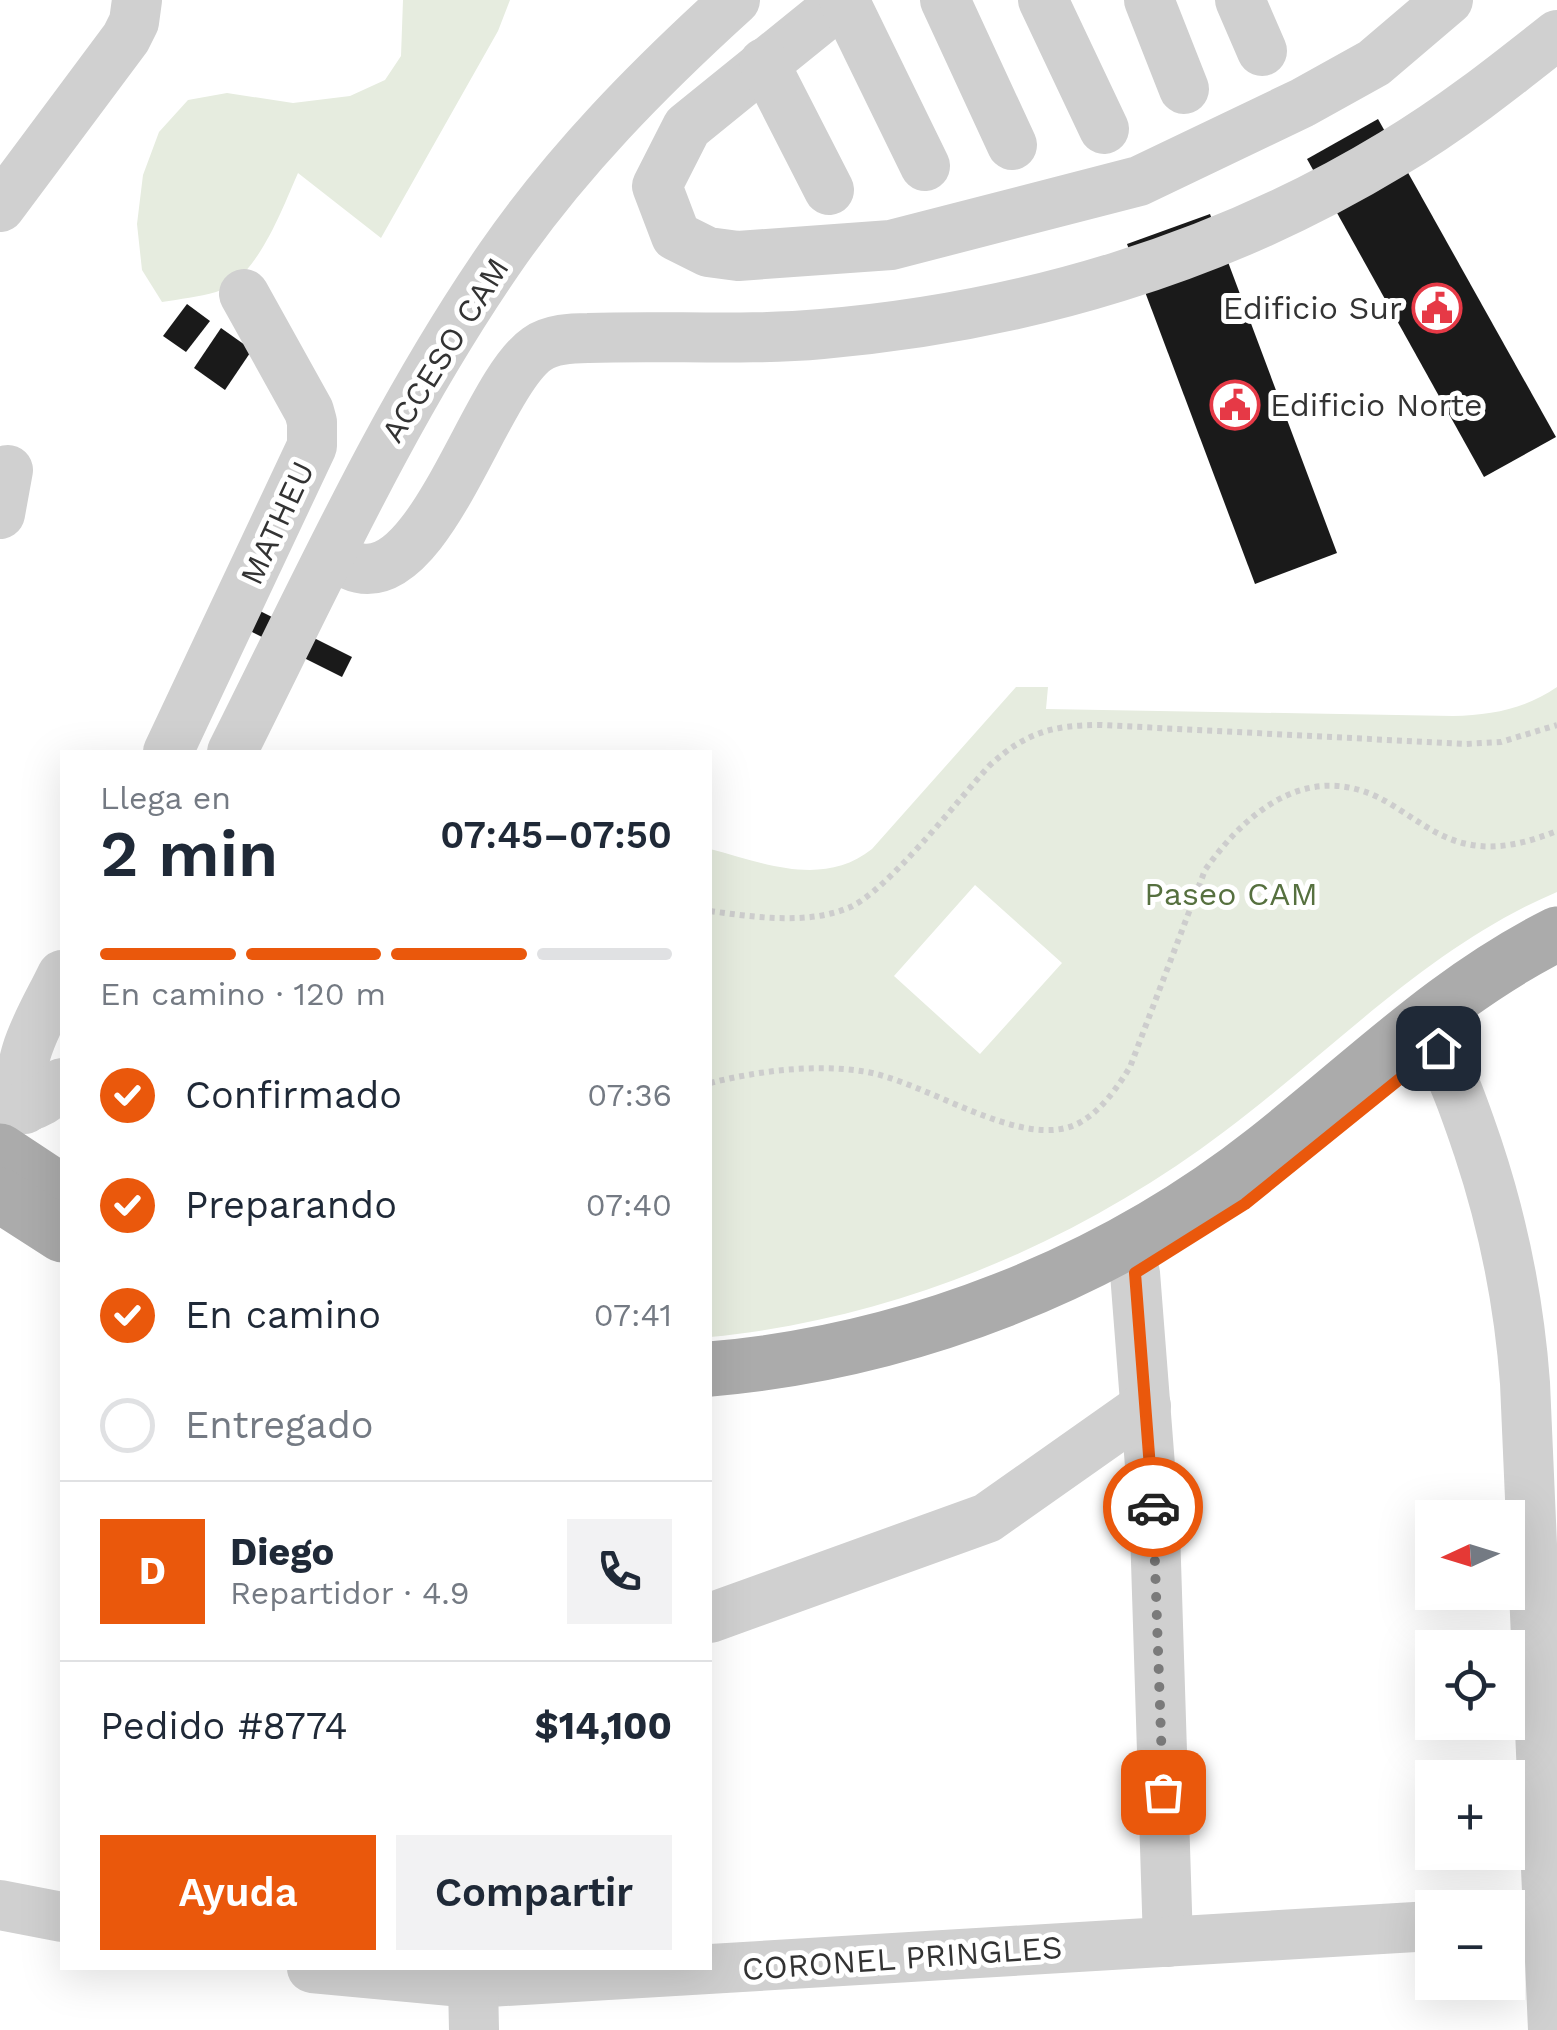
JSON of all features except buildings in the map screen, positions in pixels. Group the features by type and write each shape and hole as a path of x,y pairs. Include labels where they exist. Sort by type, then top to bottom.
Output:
{"main road":[{"path":"712,1402 818,1389 930,1360 1042,1318 1135,1273 1245,1204 1429,1034 1479,978 1557,934"},
{"path":"712,1369 805,1358 900,1336 1008,1296 1125,1242 1222,1184 1429,1034 1557,970"},
{"path":"22,1113 60,1188"},
{"path":"0,1195 60,1235"}],"street":[{"path":"0,207 126,38 134,22 137,0"},
{"name":"ACCESO CAM","path":"233,750 416,390 501,256 595,137 734,0"},
{"path":"926,166 844,0 687,127 657,186 676,236 708,252 738,256 891,246 1140,181 1302,104 1374,63 1448,0"},
{"path":"945,0 1012,145"},
{"path":"1043,0 1104,129"},
{"path":"1149,0 1184,89"},
{"path":"1240,0 1262,51"},
{"path":"332,554 359,568 370,568 396,558 412,544 437,510 514,374 542,345 586,338 762,338 890,327 1026,302 1130,275 1225,238 1392,155 1457,112 1557,35"},
{"path":"764,63 829,190"},
{"name":"MATHEU","path":"169,750 312,446 308,411 244,294"},
{"path":"22,1113 22,1064 60,978"},
{"path":"1429,1034 1457,1085 1496,1201 1512,1264 1545,1570 1538,1920 1553,2030"},
{"path":"1135,1273 1155,1530 1168,1942"},
{"path":"712,1617 987,1518 1146,1406"},
{"path":"0,1905 60,1917"},
{"name":"CORONEL PRINGLES","path":"346,1970 380,1972 474,2006 1168,1942 1415,1927"}],"path":[{"path":"712,911 788,917 834,913 853,907 882,885 1005,751 1042,730 1102,725 1465,744 1502,742 1557,724"},
{"path":"712,1083 779,1071 862,1071 901,1080 1008,1125 1054,1130 1078,1124 1115,1090 1130,1067 1205,870 1246,820 1272,802 1308,788 1346,786 1369,792 1427,828 1469,845 1518,843 1557,831"}],"green space":[{"path":"403,0 510,0 498,31 381,238 298,173 276,223 244,273 216,292 162,302 142,270 137,224 143,175 159,132 188,100 227,93 293,103 350,96 385,80 401,56"},
{"name":"Paseo CAM","path":"1016,687 1048,687 1046,709 1453,716 1508,709 1557,687 1557,892 1467,940 1384,1001 1225,1131 1108,1208 1046,1241 916,1293 848,1313 712,1337 712,850 793,869 813,870 853,861 872,849","holes":["975,885 1062,963 980,1054 894,976"]}],"way so far":[{"path":"1153,1507 1163,1792"}],"place":[{"name":"Edificio Sur","path":"1437,308"},
{"name":"Edificio Norte","path":"1235,405"}],"route":[{"path":"1153,1507 1135,1273 1245,1204 1438,1048"}]}
